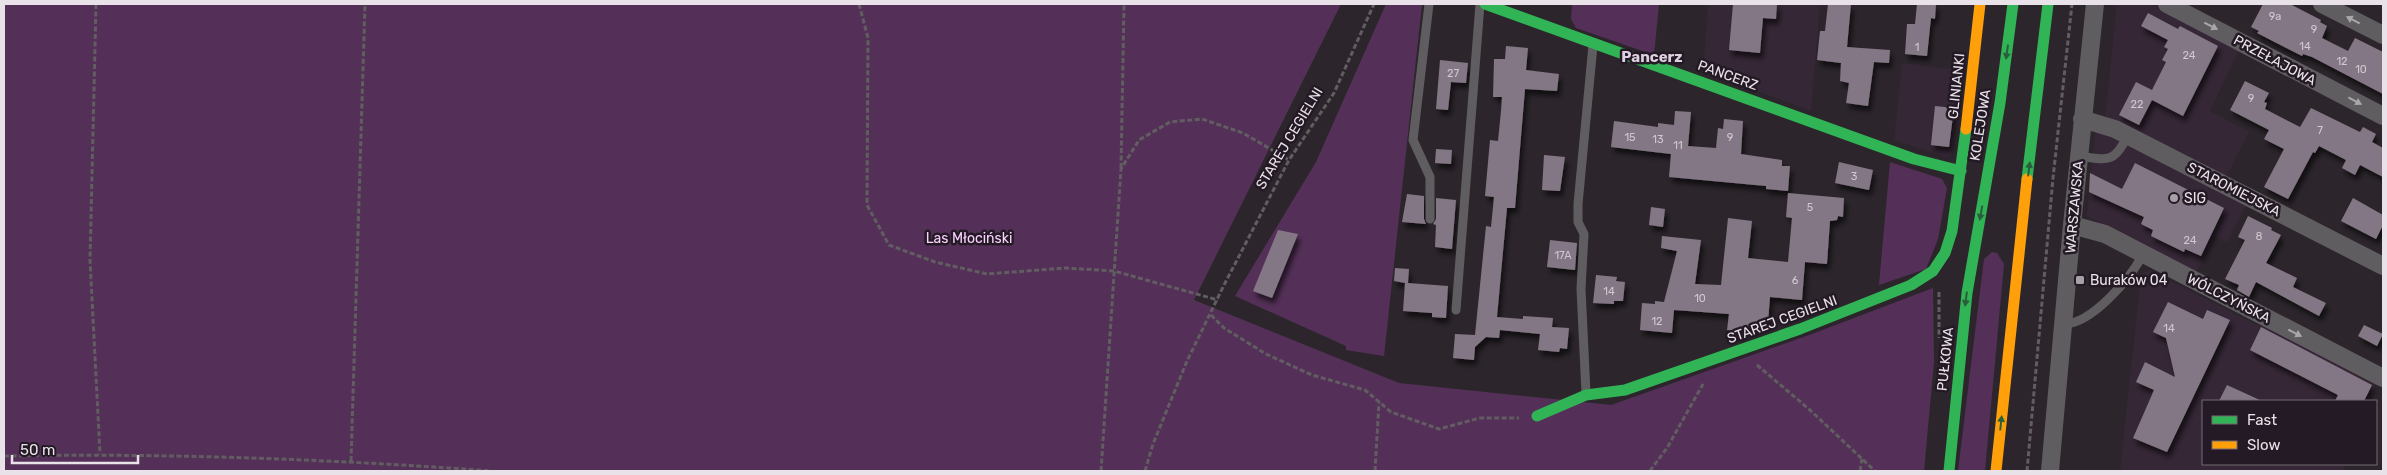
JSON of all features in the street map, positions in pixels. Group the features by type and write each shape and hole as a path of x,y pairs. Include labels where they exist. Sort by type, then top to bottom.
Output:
{"main road":[{"name":"PANCERZ","path":"1485,4 1904,156 1932,165 1961,171"},
{"name":"GLINIANKI","path":"1961,171 1980,4"},
{"name":"KOLEJOWA","path":"1974,251 2000,103 2013,4"},
{"path":"1996,471 2018,252 2048,4"},
{"name":"STAREJ CEGIELNI","path":"1537,416 1586,395 1625,390 1739,351 1911,285 1926,277 1938,265 1952,230 1961,171"},
{"name":"PUŁKOWA","path":"1948,471 1963,325 1974,251"}],"street":[{"name":"WARSZAWSKA","path":"2050,471 2078,156 2095,4"},
{"name":"PRZEŁAJOWA","path":"2167,4 2383,116"},
{"path":"2322,4 2383,35"},
{"name":"STAROMIEJSKA","path":"2082,119 2107,125 2128,135 2383,266"},
{"name":"WÓLCZYŃSKA","path":"2072,225 2097,231 2383,378"}],"lane":[{"path":"1429,4 1413,140 1430,177 1430,219"},
{"path":"1456,310 1480,4"},
{"path":"1586,395 1582,289 1584,234 1578,222 1578,204 1594,43"},
{"path":"2078,156 2104,159 2114,157 2128,135"},
{"path":"2063,324 2078,322 2089,316 2126,278 2143,254"}],"path":[{"path":"96,4 90,260 100,454"},
{"path":"351,461 364,4"},
{"path":"860,4 868,38 867,205 889,245 935,262 987,274 1065,268 1114,271 1218,300"},
{"path":"1101,471 1121,169 1124,4"},
{"name":"STAREJ CEGIELNI","path":"1146,471 1160,425 1187,362 1224,285 1289,160 1334,93 1374,4"},
{"path":"2027,471 2052,188 2072,4"},
{"path":"1121,169 1139,140 1170,122 1202,120 1243,133 1289,160"},
{"path":"1938,265 1944,270 1939,291 1939,346"},
{"path":"1211,315 1224,328 1266,354 1312,375 1365,390 1392,412 1440,429 1480,418 1537,416"},
{"path":"1739,351 1810,410 1875,471"},
{"path":"1650,471 1667,448 1704,382"},
{"path":"1374,471 1379,402"},
{"path":"4,456 100,454 351,461 491,471"},
{"path":"1860,471 1862,458"}],"shaded area":[{"path":"1708,4 1820,4 1811,111 1703,71"},
{"path":"2117,4 2152,4 2240,48 2210,111 2249,132 2225,179 2105,119"},
{"path":"1902,63 1959,70 1952,155 1946,157 1894,140"},
{"path":"2096,125 2248,202 2227,242 2215,236 2196,273 2087,216"},
{"path":"2149,270 2261,327 2262,324 2376,383 2369,400 2202,400 2202,465 2346,465 2343,471 2120,471 2141,275"}],"green space":[{"name":"Las Młociński","path":"4,4 1341,4 1194,300 1399,383 1611,405 1812,334 1933,288 1934,362 1924,471 4,471"},
{"path":"1386,4 1422,4 1384,356 1346,350 1346,346 1235,296 1316,162"},
{"path":"1572,4 1659,4 1654,55 1576,28 1571,19"},
{"path":"1890,162 1942,179 1947,188 1938,239 1926,269 1879,285"},
{"path":"1992,252 1997,253 2004,264 1985,471 1958,471 1984,259"}],"building":[{"path":"1733,4 1777,4 1776,19 1763,18 1760,53 1729,50"},
{"path":"1828,4 1851,4 1847,47 1890,50 1889,63 1874,62 1868,106 1846,103 1849,83 1840,81 1841,63 1817,60 1820,31 1825,31"},
{"path":"1917,4 1936,4 1935,19 1931,18 1927,56 1905,54 1907,24 1915,24"},
{"path":"2263,4 2290,4 2321,20 2320,22 2327,26 2322,38 2348,51 2355,38 2383,52 2383,94 2312,57 2303,54 2302,56 2257,33 2259,31 2251,27"},
{"path":"2148,13 2178,29 2180,26 2218,46 2183,116 2152,100 2139,125 2119,115 2136,82 2152,90 2166,62 2162,60 2168,49 2164,47 2168,40 2141,26"},
{"path":"1506,46 1528,48 1526,70 1559,74 1557,91 1525,89 1515,208 1507,208 1497,317 1523,319 1523,316 1553,318 1552,327 1569,328 1567,349 1560,348 1559,352 1538,350 1540,334 1500,330 1499,338 1486,337 1475,347 1474,360 1453,358 1455,334 1475,335 1486,226 1491,227 1494,197 1485,196 1490,140 1498,141 1502,97 1493,97 1494,59 1505,59"},
{"path":"1440,60 1468,63 1466,83 1451,82 1448,110 1436,109"},
{"path":"2245,81 2269,93 2264,102 2267,103 2265,109 2300,127 2311,108 2360,132 2363,127 2376,134 2372,142 2383,148 2383,177 2360,165 2355,175 2342,168 2346,160 2319,146 2315,153 2313,152 2288,199 2264,187 2284,149 2264,139 2269,130 2230,110"},
{"path":"1935,106 1954,108 1949,147 1931,145"},
{"path":"1675,111 1691,112 1688,146 1716,148 1718,128 1723,129 1724,119 1743,121 1741,154 1782,160 1782,166 1790,166 1788,191 1766,189 1766,186 1669,177 1671,154 1611,147 1614,121 1658,127 1658,123 1674,125"},
{"path":"1436,149 1452,150 1451,164 1435,163"},
{"path":"1544,155 1565,157 1560,191 1542,190"},
{"path":"1839,162 1873,170 1869,190 1835,183"},
{"path":"2135,163 2224,208 2201,256 2185,249 2184,252 2151,236 2153,230 2141,224 2144,217 2089,192 2090,173 2122,189"},
{"path":"1788,193 1844,198 1843,217 1838,216 1837,220 1830,221 1827,264 1805,262 1802,300 1770,297 1768,323 1742,332 1727,330 1729,314 1674,310 1672,333 1640,330 1642,303 1655,304 1655,301 1664,302 1677,251 1661,248 1662,236 1701,240 1695,284 1721,285 1728,218 1752,221 1748,258 1788,262 1792,218 1786,217"},
{"path":"1407,194 1424,196 1424,219 1426,224 1402,222"},
{"path":"1436,198 1456,200 1452,249 1435,247 1436,225 1433,224 1436,219"},
{"path":"2353,198 2383,215 2383,225 2376,239 2341,221"},
{"path":"1651,207 1665,209 1663,227 1649,225"},
{"path":"2248,216 2272,228 2271,230 2281,235 2266,263 2297,278 2293,287 2326,303 2319,316 2256,282 2249,297 2237,290 2239,285 2225,279 2245,240 2238,237"},
{"path":"1278,230 1298,234 1272,298 1253,291"},
{"path":"1550,240 1577,243 1575,270 1547,267"},
{"path":"1395,268 1409,269 1408,283 1448,286 1446,318 1432,317 1432,313 1403,311 1405,283 1394,281"},
{"path":"1596,275 1617,277 1616,281 1625,282 1623,301 1614,301 1614,304 1593,303"},
{"path":"2168,302 2203,319 2207,310 2230,320 2167,452 2133,438 2154,390 2136,382 2145,362 2175,377 2166,338 2153,332"},
{"path":"2364,325 2383,334 2377,346 2358,336"},
{"path":"2261,327 2372,385 2364,400 2336,400 2338,395 2250,350"},
{"path":"2227,385 2260,400 2220,400"}],"traffic: fast":[{"path":"1485,4 1914,159 1961,171"},
{"path":"1949,471 1967,293 2000,103 2013,4"},
{"path":"2027,179 2048,4"},
{"path":"1537,416 1586,395 1625,390 1800,329 1911,285 1933,271 1945,253 1952,231 1966,129"}],"traffic: slow":[{"path":"1966,129 1980,4"},
{"path":"1996,471 2027,179"}],"place":[{"name":"SIG","path":"2174,198"},
{"name":"Buraków 04","path":"2080,280"}],"district":[{"name":"Pancerz","path":"1652,57"}]}
